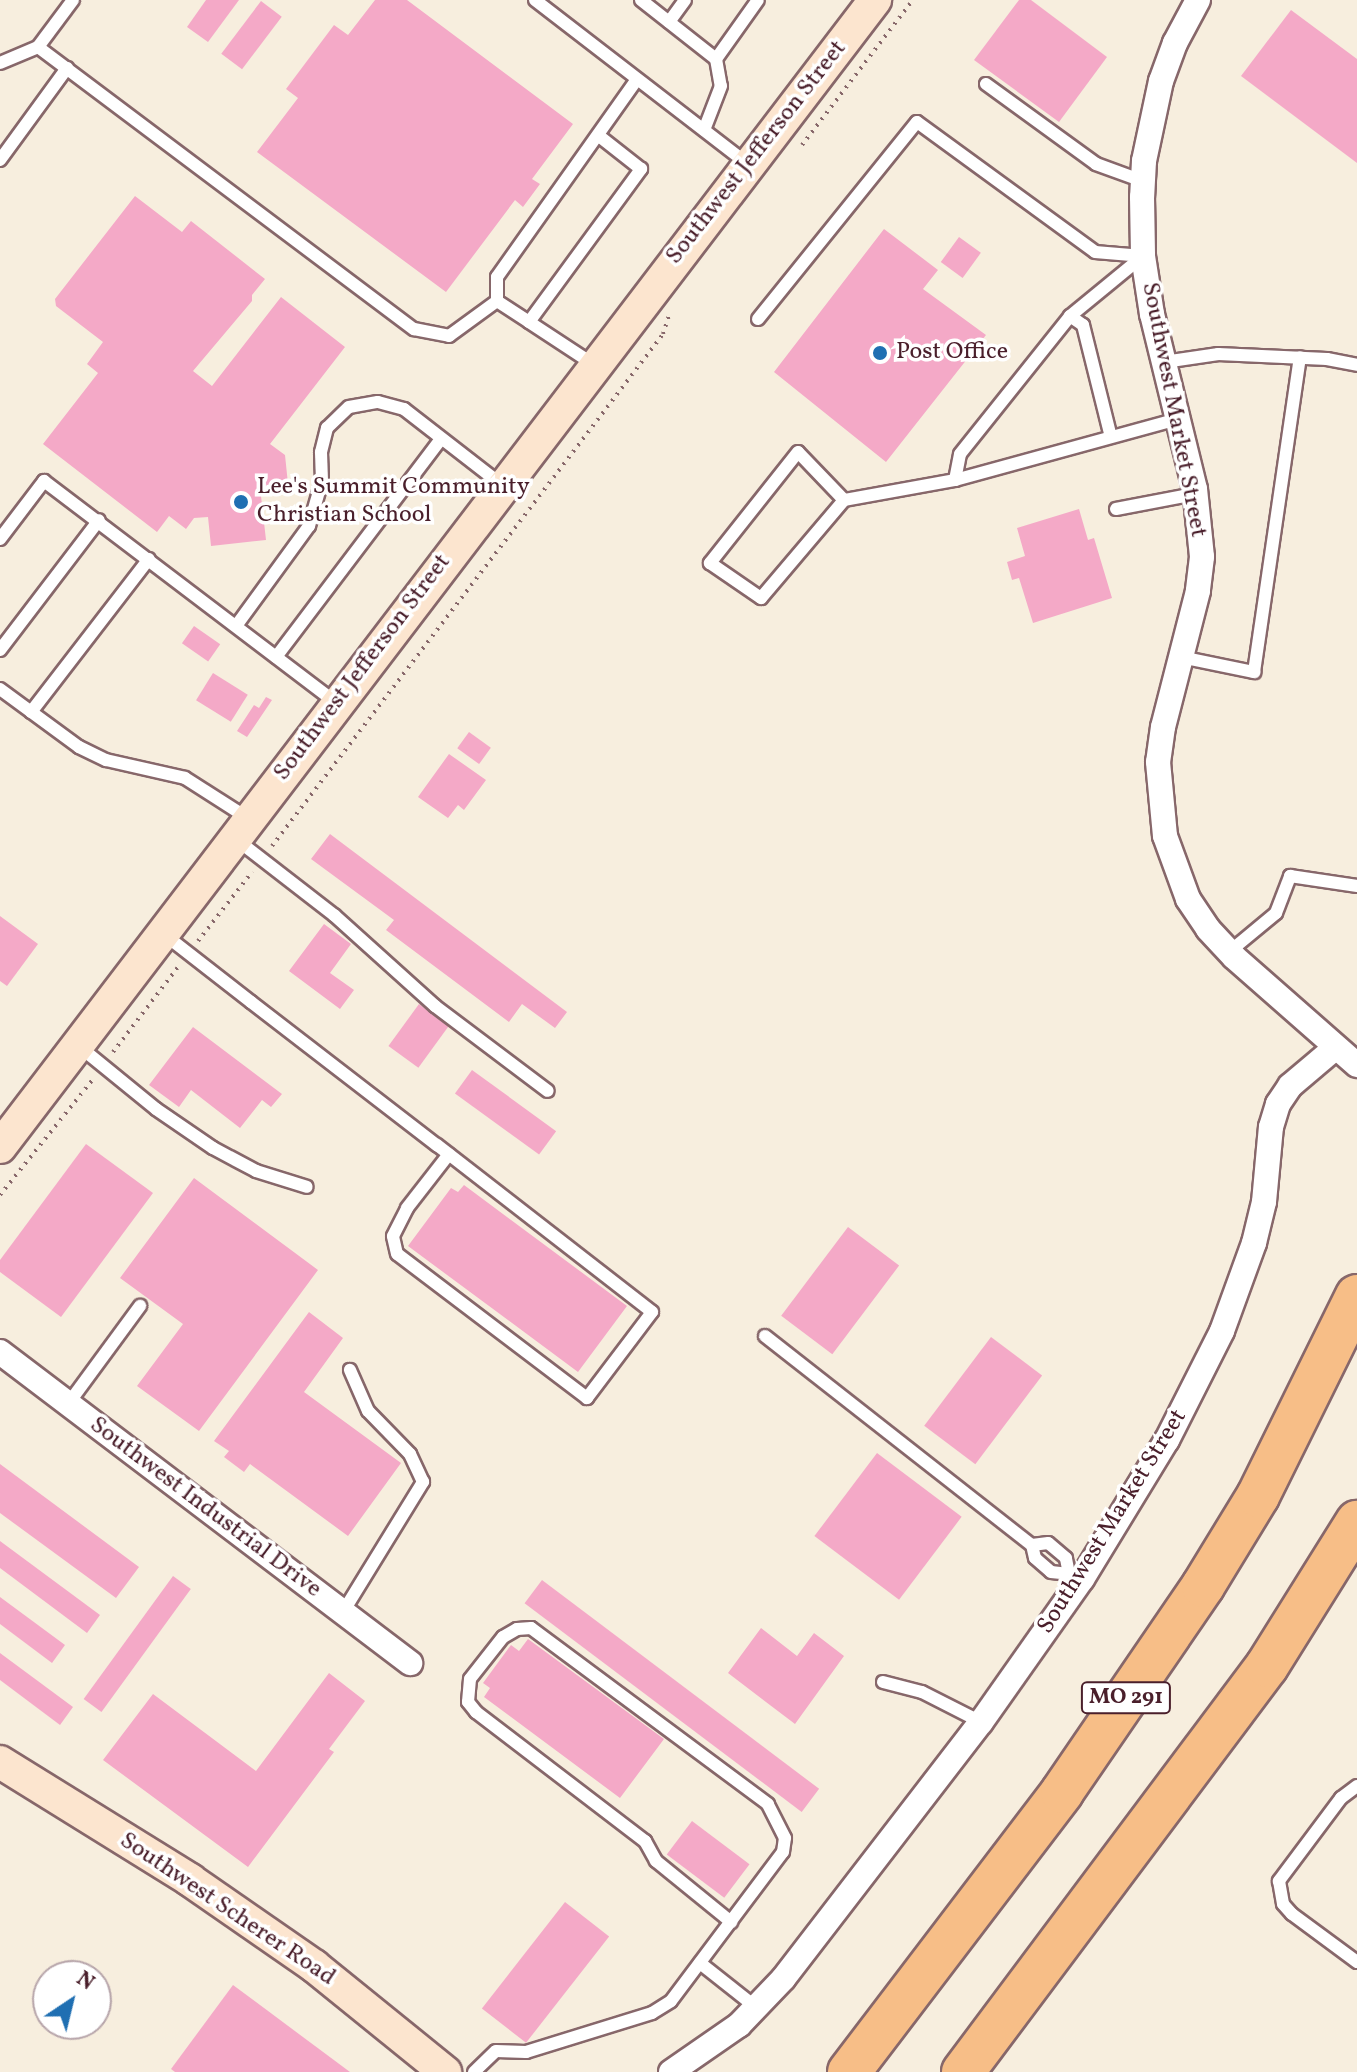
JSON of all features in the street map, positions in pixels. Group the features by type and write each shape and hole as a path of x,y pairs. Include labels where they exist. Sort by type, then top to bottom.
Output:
{"highway":[{"name":"MO 291","path":"849,2072 1062,1792 1203,1586 1258,1496 1357,1296"},
{"path":"963,2072 1267,1666 1357,1522"}],"street":[{"name":"Southwest Jefferson Street","path":"0,1147 875,0"},
{"name":"Southwest Market Street","path":"671,2072 712,2047 757,2008 981,1722 1167,1440 1222,1331 1254,1243 1264,1202 1271,1127 1278,1104 1290,1086 1335,1048 1229,952 1188,899 1165,836 1158,762 1163,727 1198,591 1202,557 1195,494 1143,256 1143,181 1161,81 1175,43 1198,0"},
{"path":"1335,1048 1357,1065"},
{"name":"Southwest Industrial Drive","path":"0,1352 410,1663"},
{"name":"Southwest Scherer Road","path":"0,1762 190,1880 314,1966 445,2072"}],"lane":[{"path":"0,63 38,47 73,0"},
{"path":"535,0 748,165"},
{"path":"641,0 716,59 721,86 704,130"},
{"path":"669,22 685,0"},
{"path":"716,59 758,0"},
{"path":"38,47 414,329 449,336 497,301"},
{"path":"0,160 67,68"},
{"path":"497,301 497,277 637,79"},
{"path":"986,84 1096,164 1143,181"},
{"path":"758,319 917,122 1095,252 1143,256"},
{"path":"529,322 641,169 599,136"},
{"path":"955,480 960,454 1070,316 1143,256"},
{"path":"497,301 594,365"},
{"path":"1070,316 1083,325 1111,437"},
{"path":"1164,362 1218,354 1300,357 1357,365"},
{"path":"1181,657 1254,672 1300,357"},
{"path":"236,626 309,526 322,481 321,452 327,428 349,407 378,402 404,409 440,440 502,485"},
{"path":"844,500 798,452 710,563 761,598 844,500 955,480 1178,419"},
{"path":"276,657 440,440"},
{"path":"0,539 44,481 336,703"},
{"path":"1116,509 1195,494"},
{"path":"0,650 99,520"},
{"path":"31,712 149,559"},
{"path":"0,689 79,747 106,760 185,778 241,829 261,859 334,915 435,1006 548,1091"},
{"path":"1229,952 1276,913 1290,876 1357,886"},
{"path":"162,933 449,1154 652,1312 587,1398 397,1254 393,1236 407,1208 449,1154"},
{"path":"77,1045 213,1148 256,1171 307,1187"},
{"path":"68,1404 140,1306"},
{"path":"765,1336 1032,1545 1035,1558 1051,1572 1075,1578"},
{"path":"343,1612 423,1482 410,1454 368,1411 350,1370"},
{"path":"1032,1545 1048,1543 1066,1558 1075,1578"},
{"path":"474,2072 496,2051 526,2052 652,2013 671,2001 731,1922 783,1852 785,1838 768,1804 531,1628 517,1629 503,1637 470,1679 468,1702 476,1712 645,1841 656,1861 731,1922"},
{"path":"883,1682 922,1692 981,1722"},
{"path":"1357,1786 1341,1798 1279,1881 1283,1904 1292,1914 1357,1962"},
{"path":"700,1963 757,2008"}],"path":[{"path":"800,147 913,0"},
{"path":"0,1195 103,1066 663,334 677,306"}],"building":[{"path":"206,0 239,0 208,42 187,27"},
{"path":"375,0 407,0 573,124 532,179 540,184 523,207 515,200 446,292 257,152 298,98 286,89 334,25 348,35"},
{"path":"1019,0 1031,0 1107,57 1059,122 974,60"},
{"path":"261,1 282,17 242,69 221,54"},
{"path":"1291,10 1357,59 1357,163 1241,76"},
{"path":"135,196 182,232 191,221 265,279 252,295 252,301 193,371 212,386 281,297 345,347 270,444 285,455 288,484 260,487 266,540 211,546 208,517 194,518 186,529 169,516 157,532 43,444 98,373 87,364 103,342 56,306 55,299"},
{"name":"Post Office","path":"884,229 938,270 923,289 986,335 886,462 774,372"},
{"path":"959,237 981,253 963,278 941,262"},
{"path":"1079,509 1088,540 1094,538 1112,598 1033,623 1019,578 1012,580 1007,562 1025,556 1017,528"},
{"path":"194,626 220,644 208,662 182,643"},
{"path":"213,673 248,695 231,722 196,700"},
{"path":"266,697 272,700 247,737 237,731 254,705 259,708"},
{"path":"469,732 491,748 479,764 457,748"},
{"path":"449,754 486,780 464,810 458,805 448,818 418,797"},
{"path":"330,834 567,1012 555,1028 522,1004 509,1022 386,930 394,920 311,859"},
{"path":"0,916 38,944 7,986 0,981"},
{"path":"324,924 351,944 330,973 354,990 340,1009 289,971"},
{"path":"419,1004 449,1026 418,1068 388,1046"},
{"path":"193,1027 282,1094 271,1107 262,1100 240,1128 191,1090 179,1107 149,1085"},
{"path":"472,1070 556,1131 539,1155 455,1093"},
{"path":"86,1144 153,1193 61,1317 0,1272 0,1260"},
{"path":"194,1178 318,1270 199,1431 137,1386 183,1324 120,1278"},
{"path":"464,1185 627,1306 578,1372 408,1246 451,1188 458,1192"},
{"path":"848,1227 899,1266 832,1354 781,1316"},
{"path":"309,1312 343,1338 304,1392 401,1463 348,1536 250,1464 244,1472 224,1457 229,1451 214,1441"},
{"path":"991,1337 1042,1376 975,1464 924,1426"},
{"path":"877,1453 962,1517 899,1600 814,1536"},
{"path":"0,1464 139,1567 116,1598 0,1513"},
{"path":"0,1541 100,1615 87,1633 0,1568"},
{"path":"173,1576 191,1589 101,1712 84,1699"},
{"path":"542,1580 819,1789 802,1812 525,1603"},
{"path":"0,1597 65,1645 52,1663 0,1624"},
{"path":"761,1628 797,1656 814,1633 844,1656 795,1724 728,1673"},
{"path":"528,1639 664,1739 620,1798 484,1697 490,1688 483,1683 511,1645 519,1651"},
{"path":"0,1653 73,1707 60,1725 0,1680"},
{"path":"329,1673 365,1701 329,1749 334,1752 248,1867 103,1760 153,1694 256,1771"},
{"path":"692,1821 750,1864 724,1898 667,1855"},
{"path":"565,1902 609,1936 526,2043 482,2008"},
{"path":"233,1985 350,2072 175,2072 171,2069"}],"place":[{"name":"Post Office","path":"880,353"},
{"name":"Lee's Summit Community Christian School","path":"241,502"}]}
